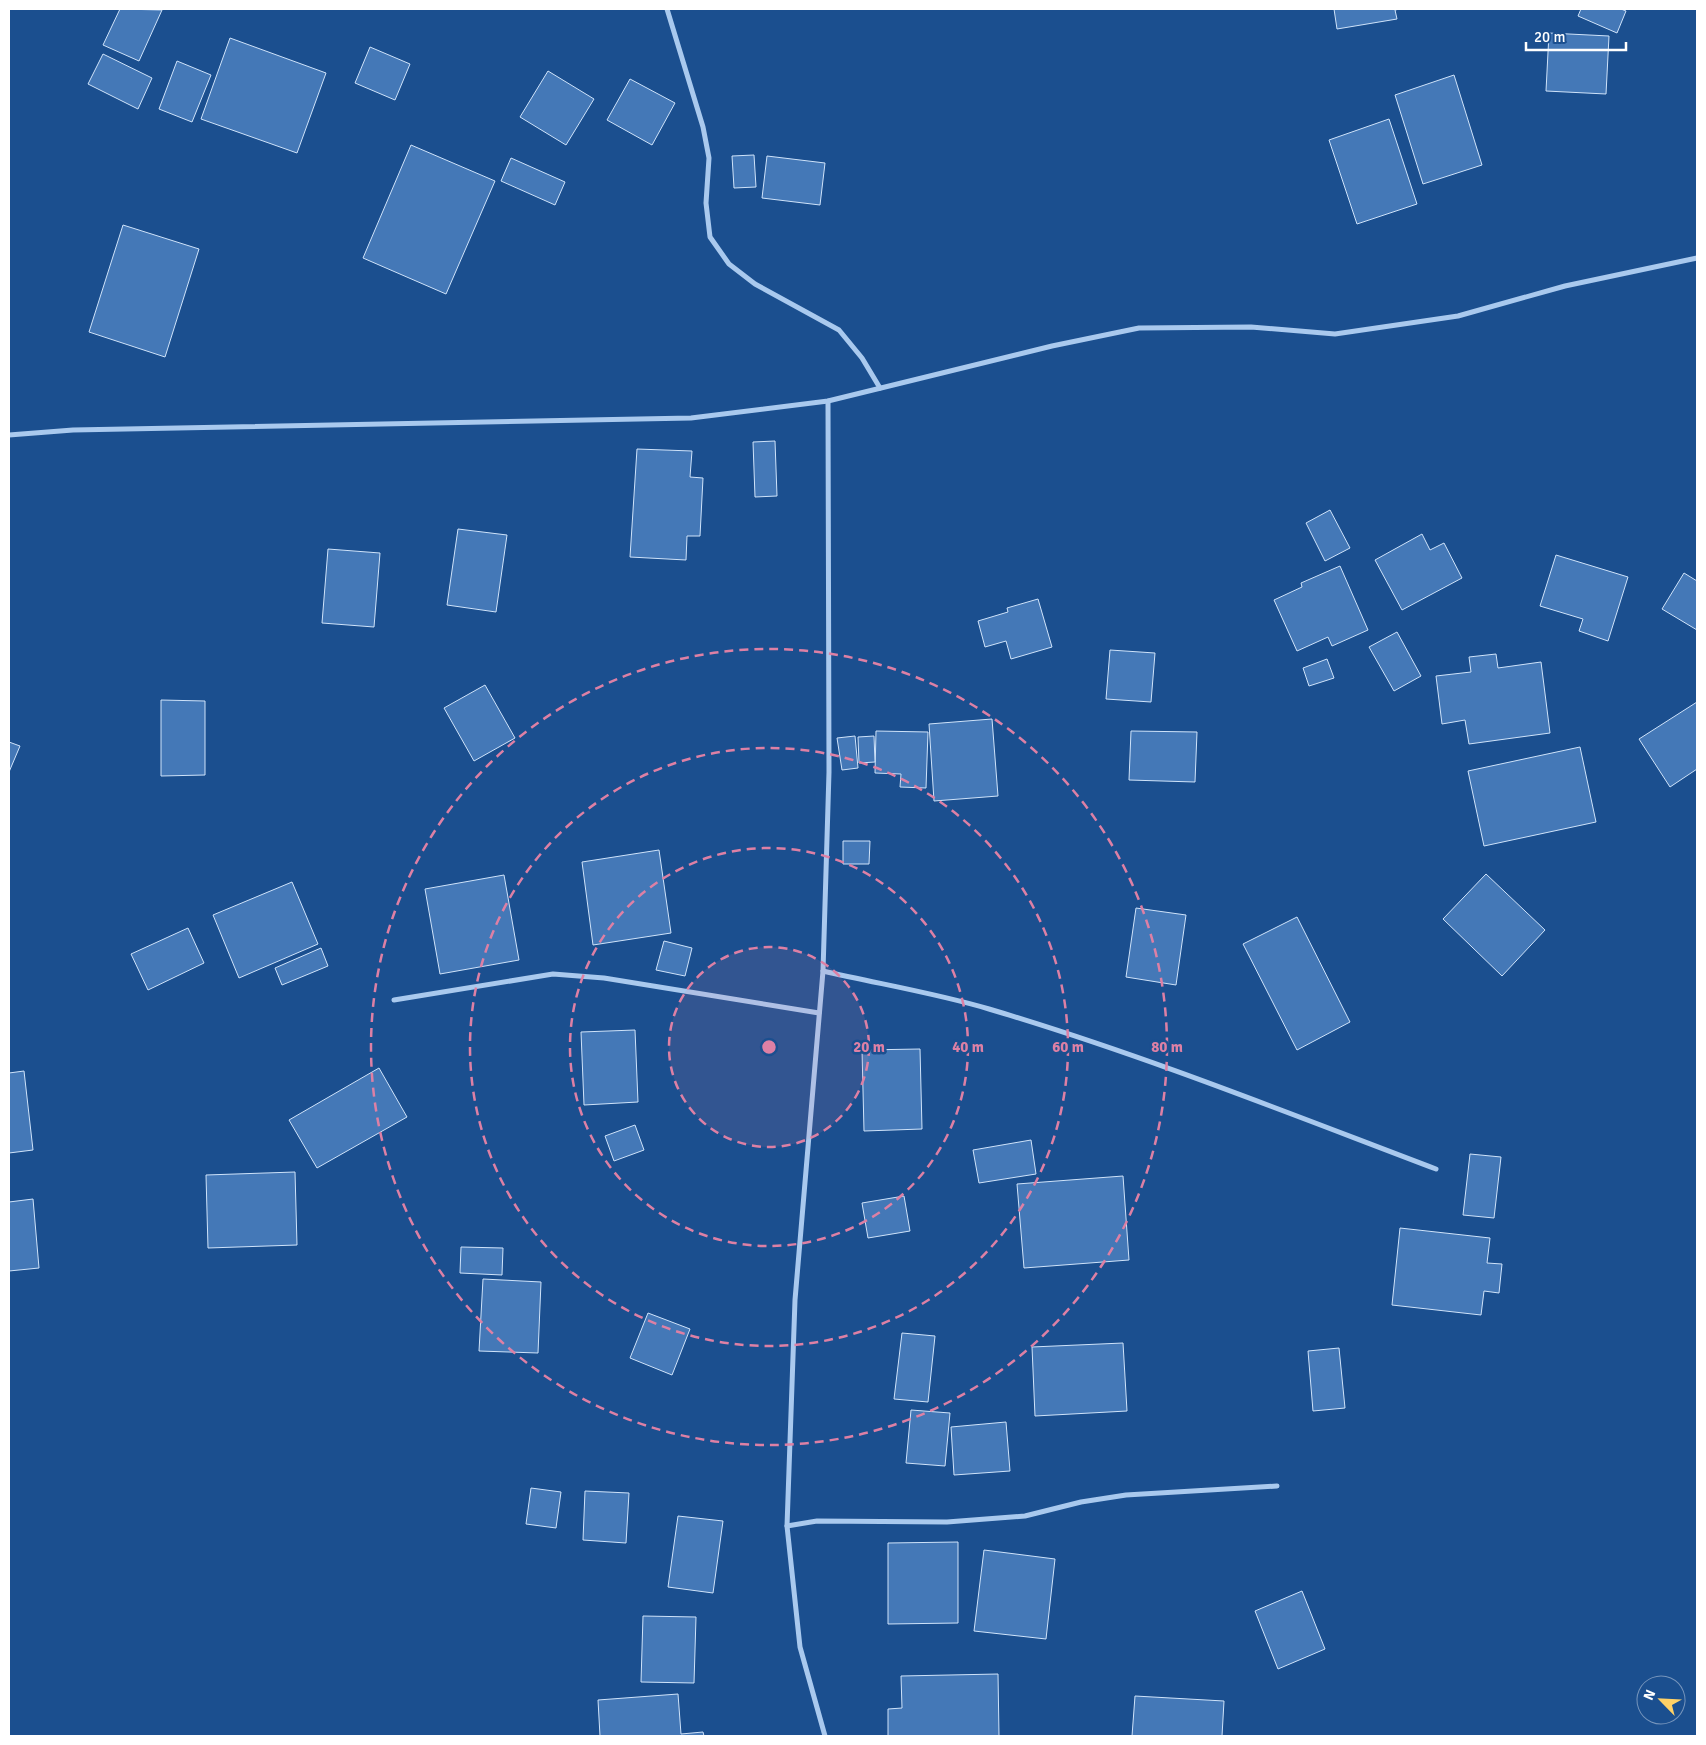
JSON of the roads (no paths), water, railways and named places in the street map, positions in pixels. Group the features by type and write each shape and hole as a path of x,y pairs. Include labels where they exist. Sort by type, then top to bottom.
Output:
{"street":[{"path":"667,9 703,127 709,158 706,203 710,237 729,264 755,284 839,330 862,358 880,388"},
{"path":"9,435 73,430 691,418 828,402 1052,346 1139,328 1251,327 1335,334 1458,316 1565,286 1697,258"},
{"path":"825,1736 800,1647 787,1526 795,1300 823,971 829,772 828,402"},
{"path":"823,971 962,1002 1144,1059 1436,1169"},
{"path":"394,1000 552,974 604,978 819,1013"},
{"path":"787,1526 827,1521 948,1522 1025,1516 1082,1502 1126,1495 1277,1486"}]}
